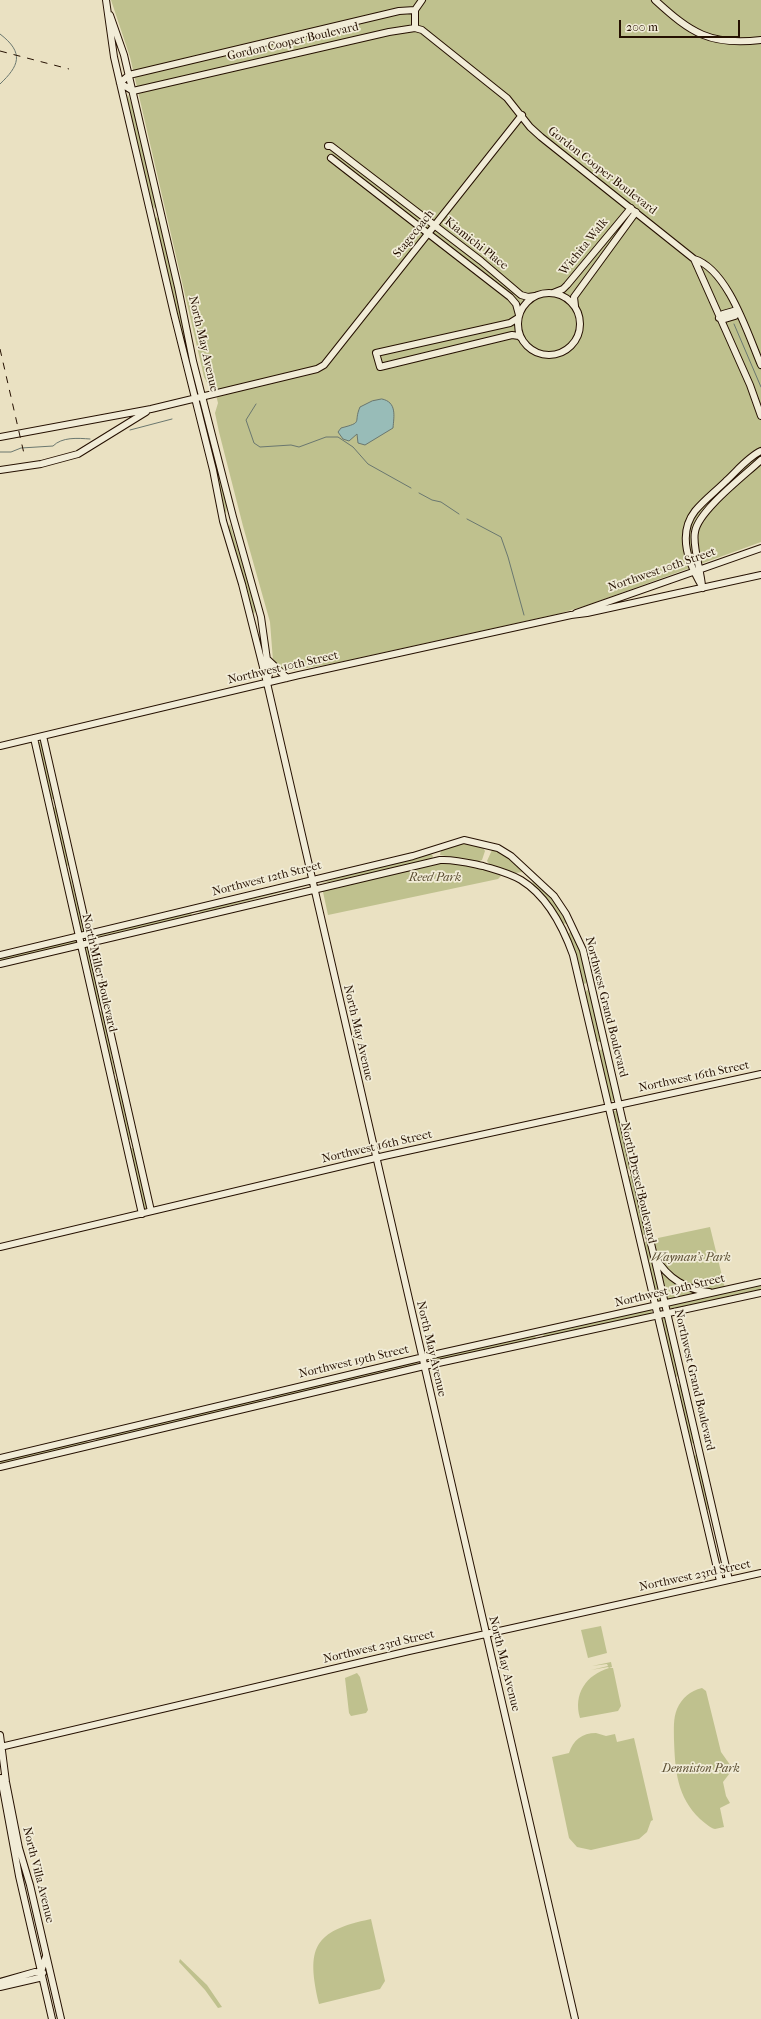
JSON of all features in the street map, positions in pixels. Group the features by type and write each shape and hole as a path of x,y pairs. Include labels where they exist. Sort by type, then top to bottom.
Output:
{"street":[{"name":"North May Avenue","path":"106,0 120,40 129,75 203,396 233,517 261,617 269,674 267,683"},
{"path":"415,28 415,10 422,0"},
{"path":"655,0 682,24 702,36 727,41 761,40"},
{"name":"Gordon Cooper Boulevard","path":"120,83 129,75 399,11 415,10"},
{"name":"North May Avenue","path":"109,11 113,52 120,83 174,314 214,474 223,520 267,683 485,1634 575,2019"},
{"name":"Gordon Cooper Boulevard","path":"133,91 360,38 415,28 422,30 482,76 507,98 522,115 530,128 694,259 699,261 723,282 761,365"},
{"path":"120,83 133,91"},
{"name":"Stagecoach","path":"203,396 317,369 324,365 522,115"},
{"name":"Kiamichi Place","path":"328,146 331,146 481,261 521,295 528,298 535,296"},
{"name":"Kiamichi Place","path":"331,158 510,297 516,304 519,316"},
{"name":"Wichita Walk","path":"550,293 563,289 633,210"},
{"name":"Wichita Walk","path":"576,309 574,297 633,210"},
{"name":"Gordon Cooper Boulevard","path":"694,259 750,385 761,416"},
{"path":"519,316 510,322 376,353 380,367 516,335 529,347 540,353 551,354 562,351 573,343 578,333 580,321 576,309 564,297 550,293 535,296 526,303 519,316 518,327 522,339"},
{"path":"719,318 723,314 737,310"},
{"path":"411,345 414,358"},
{"path":"0,437 151,409 203,396"},
{"path":"0,470 41,464 78,454 151,409"},
{"path":"703,588 693,571 685,538 687,526 691,517 699,506 759,452 761,444"},
{"path":"703,588 701,569 694,540 694,532 700,518 761,460"},
{"name":"Northwest 10th Street","path":"571,615 761,548"},
{"name":"Northwest 10th Street","path":"0,746 287,678 571,615 588,613 761,575"},
{"path":"251,620 261,617"},
{"path":"267,659 287,678"},
{"name":"North Miller Boulevard","path":"43,736 151,1212"},
{"name":"North Miller Boulevard","path":"34,738 142,1214"},
{"name":"Northwest 12th Street","path":"0,955 427,852 464,840 498,848 531,874"},
{"name":"Northwest 12th Street","path":"0,964 314,889 448,859 476,865 516,877"},
{"name":"Northwest Grand Boulevard","path":"531,874 554,896 566,914 583,950 728,1580"},
{"name":"North Drexel Boulevard","path":"516,877 533,889 552,911 568,941 573,955 720,1582"},
{"name":"Northwest 16th Street","path":"0,1247 376,1158 761,1074"},
{"path":"653,1252 664,1269 679,1282 700,1291 716,1292"},
{"name":"Northwest 19th Street","path":"0,1458 422,1357 761,1282"},
{"name":"Northwest 19th Street","path":"0,1467 424,1366 761,1293"},
{"name":"Northwest 23rd Street","path":"1,1748 360,1662 761,1573"},
{"name":"North Villa Avenue","path":"0,1735 6,1782 22,1860 30,1885 61,2019"},
{"name":"North Villa Avenue","path":"0,1770 7,1817 52,2019"},
{"path":"22,1860 20,1878 30,1885"},
{"path":"0,1987 39,1978 46,1956"},
{"path":"41,1972 52,1981"},
{"path":"0,1982 41,1972"}],"green space":[{"path":"111,0 761,0 761,542 588,605 558,614 331,664 287,671 281,669 273,661 270,622 219,432 215,413 218,403 214,387 209,386 204,377 130,57"},
{"path":"128,94 140,129 157,205 155,209 151,203 127,99"},
{"path":"156,217 160,220 178,296 190,361 184,343 155,222"},
{"path":"201,412 216,458 227,506 226,513 224,512 217,476"},
{"path":"230,524 256,608 254,614 228,528"},
{"path":"39,742 42,742 55,798 53,799 51,799 38,744"},
{"path":"55,807 57,808 70,864 68,866 66,865 53,809"},
{"path":"463,843 482,846 485,851 482,860 477,862 440,855 441,850"},
{"path":"492,850 500,851 505,854 523,872 515,873 490,865 487,861"},
{"path":"431,854 433,856 432,859 344,880 321,883 370,868"},
{"name":"Reed Park","path":"442,862 456,862 499,873 501,876 498,879 328,915 323,892 324,890"},
{"path":"70,876 85,930 83,932 81,932 69,878"},
{"path":"532,879 553,899 567,924 562,923 533,885"},
{"path":"303,885 305,886 201,913 198,911"},
{"path":"190,912 192,914 190,916 92,938 93,935"},
{"path":"571,931 579,946 588,981 585,984 582,982 578,961 568,934"},
{"path":"74,940 77,941 76,943 0,961 0,957"},
{"path":"87,946 89,947 101,1004 99,1006 97,1006 84,948"},
{"path":"587,990 590,991 602,1039 600,1042 596,1041 585,993"},
{"path":"101,1011 104,1014 115,1074 113,1074 99,1013"},
{"path":"603,1049 614,1101 610,1100 599,1052"},
{"path":"117,1079 119,1080 132,1139 130,1140 128,1139 114,1081"},
{"path":"614,1111 617,1111 631,1167 629,1169 626,1168 613,1114"},
{"path":"134,1148 148,1208 144,1209 130,1149"},
{"path":"629,1176 633,1176 646,1233 644,1235 641,1234 628,1178"},
{"name":"Wayman's Park","path":"710,1227 725,1288 701,1288 680,1280 671,1274 664,1266 658,1256 654,1244 658,1238"},
{"path":"645,1242 648,1242 661,1299 660,1301 657,1301"},
{"name":"Wayman's Park","path":"660,1268 699,1293 668,1299"},
{"path":"761,1284 761,1291 673,1310 669,1307 670,1304"},
{"path":"650,1309 652,1311 651,1314 545,1337 543,1335 544,1333"},
{"path":"663,1318 666,1319 679,1374 677,1377 675,1376 662,1320"},
{"path":"535,1335 536,1339 430,1362 428,1359"},
{"path":"417,1361 418,1365 272,1398 273,1395"},
{"path":"679,1384 681,1385 694,1441 692,1444 677,1386"},
{"path":"262,1398 264,1402 96,1441 96,1437"},
{"path":"87,1440 88,1444 0,1466 0,1460"},
{"path":"695,1455 698,1456 710,1508 708,1510 706,1510 694,1457"},
{"path":"601,1626 607,1653 588,1658 581,1630"},
{"path":"611,1662 612,1667 591,1670 608,1666 607,1664 592,1666"},
{"path":"609,1668 613,1668 621,1706 618,1711 580,1718 578,1701 583,1687 594,1675"},
{"path":"357,1673 360,1677 368,1710 366,1713 351,1716 349,1713 345,1678"},
{"name":"Denniston Park","path":"702,1688 706,1691 721,1752 733,1769 723,1782 726,1796 730,1803 720,1808 724,1827 715,1829 700,1819 686,1802 679,1782 675,1762 674,1724 677,1709 687,1696"},
{"path":"596,1733 606,1736 615,1734 617,1742 634,1738 653,1820 651,1821 647,1832 639,1839 591,1850 577,1847 569,1838 552,1757 569,1753 573,1744 579,1738 586,1734"},
{"path":"371,1919 385,1981 380,1989 319,2004 313,1969 314,1956 318,1945 326,1936 337,1929"},
{"path":"180,1959 207,1985 222,2007 218,2008 205,1990 179,1962"}],"water":[{"path":"382,399 390,403 394,410 393,428 365,445 358,443 357,434 349,441 343,439 338,432 341,428 355,423 360,407 372,401"}],"waterway":[{"path":"0,34 8,41 16,53 15,65 12,71 0,84"},
{"path":"734,324 761,387"},
{"path":"256,404 246,420 254,443 260,447 291,445 299,447 326,437 338,437 353,447 368,464 411,488"},
{"path":"130,430 172,419"},
{"path":"0,452 11,452 21,448 53,446 61,441 70,439 90,439"},
{"path":"419,493 432,500 441,502 459,514"},
{"path":"467,519 501,537 524,615"}],"railway":[{"path":"0,51 69,69"},
{"path":"0,349 25,458"}]}
